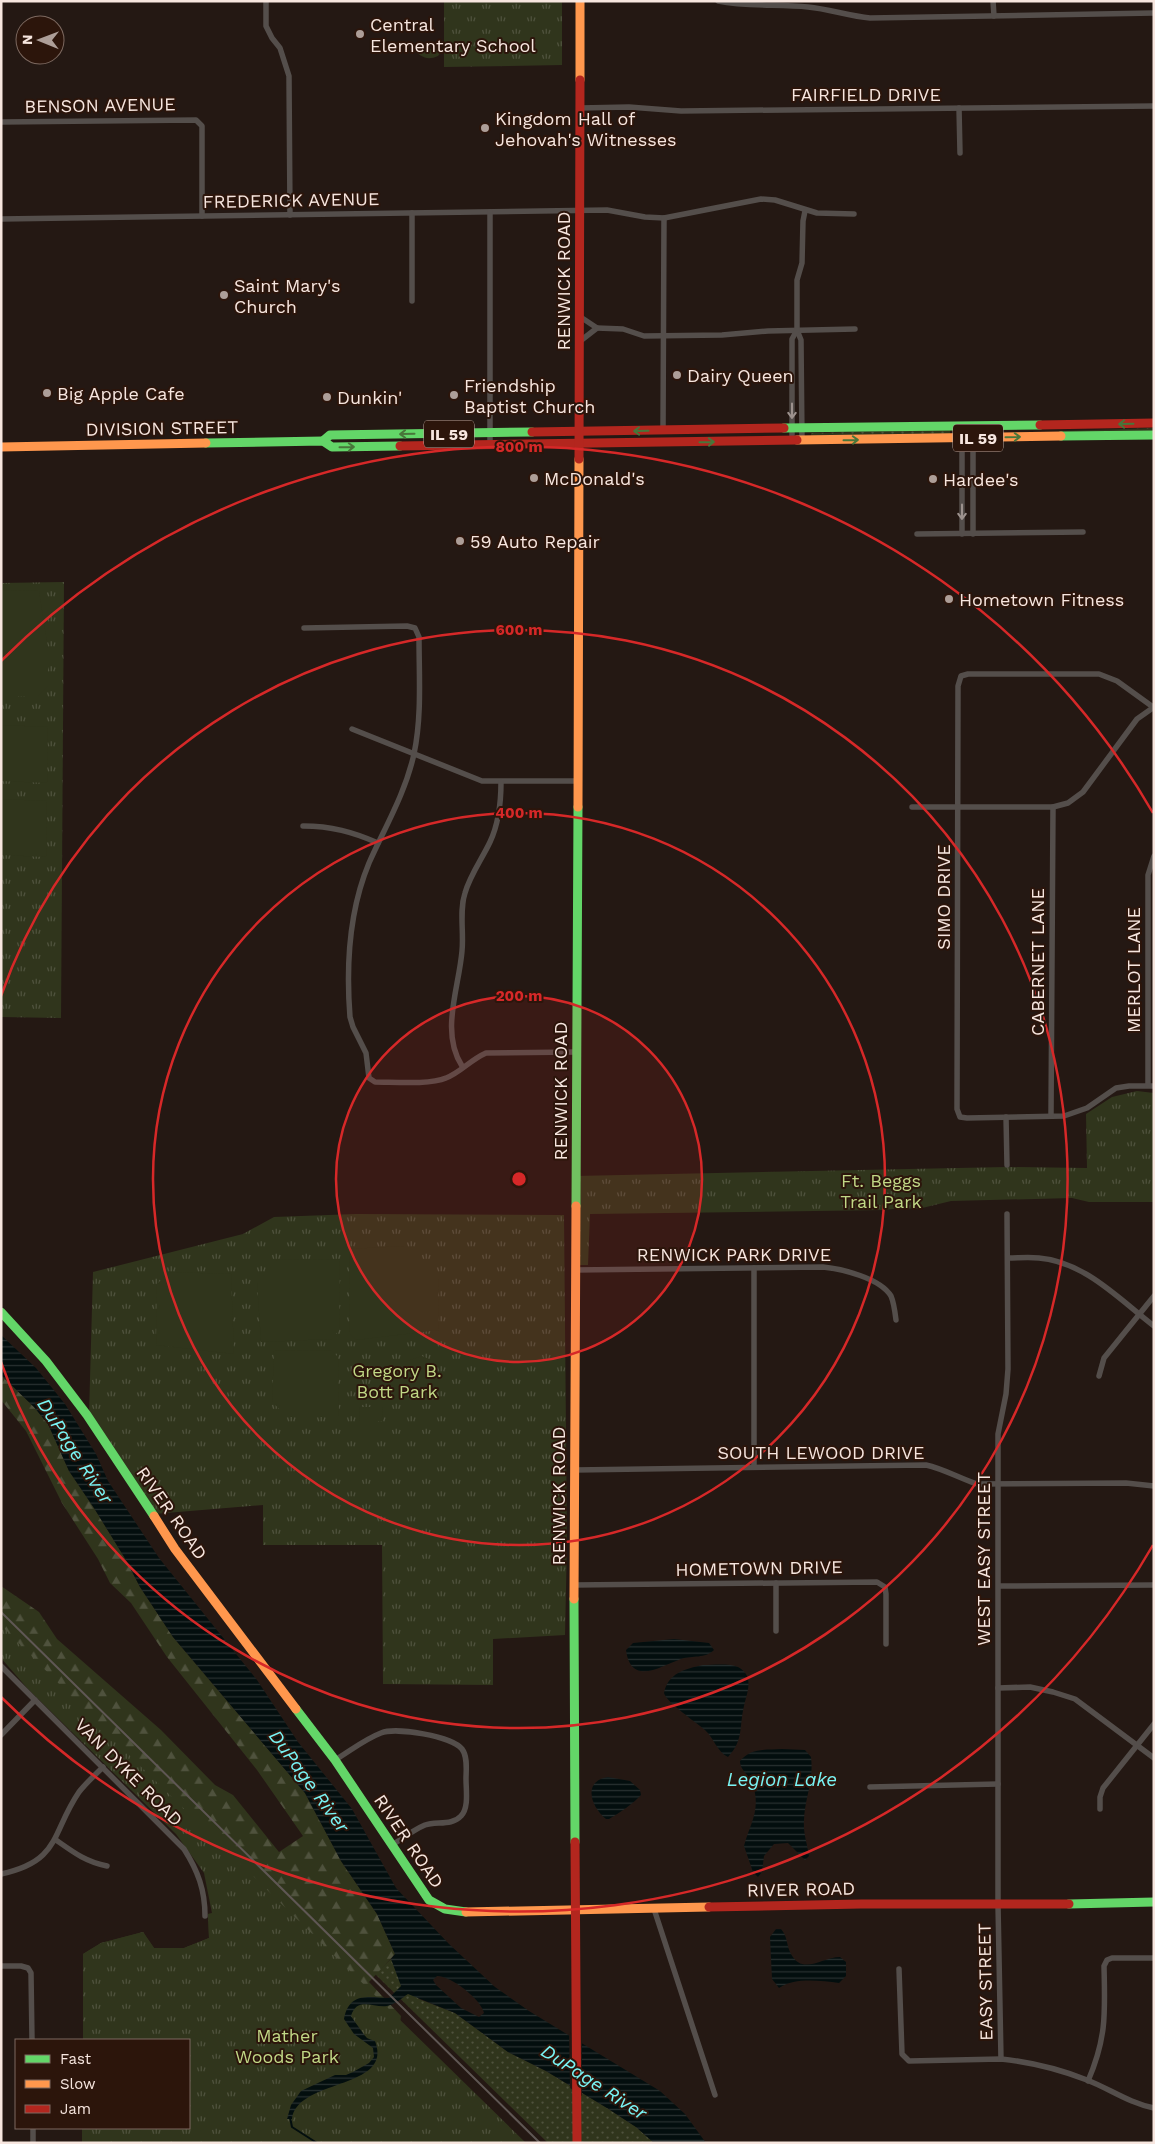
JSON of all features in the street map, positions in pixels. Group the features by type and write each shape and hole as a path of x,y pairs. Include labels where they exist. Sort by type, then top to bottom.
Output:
{"street":[{"path":"266,1 266,26 280,48 289,76 290,215"},
{"name":"RENWICK ROAD","path":"577,2143 574,1585 580,1"},
{"path":"718,1 739,5 826,9 870,18 1154,13"},
{"path":"993,1 994,16"},
{"name":"FAIRFIELD DRIVE","path":"580,108 628,107 681,111 1154,106"},
{"path":"959,108 960,153"},
{"name":"BENSON AVENUE","path":"1,122 191,119 199,123 202,131 202,216"},
{"name":"FREDERICK AVENUE","path":"1,220 580,210 607,210 645,217 664,218 761,199 775,200 817,213 854,214"},
{"path":"792,440 797,428 801,340 798,330 797,280 802,263 803,221 806,211"},
{"path":"490,212 490,445"},
{"path":"412,214 412,301"},
{"path":"663,430 664,218"},
{"path":"579,316 597,328 623,329 644,336 738,335 798,330 855,329"},
{"path":"579,342 597,328"},
{"path":"798,330 792,339 797,428 802,440"},
{"name":"IL 59","path":"578,432 1154,423"},
{"path":"962,426 962,534"},
{"path":"973,426 973,534"},
{"name":"DIVISION STREET","path":"323,441 330,435 578,432"},
{"name":"IL 59","path":"578,444 1154,436"},
{"name":"DIVISION STREET","path":"1,446 323,441 332,447 578,444"},
{"path":"917,534 1083,532"},
{"path":"304,628 407,626 415,628 419,637 419,709 414,754 401,796 366,873 356,904 350,949 350,1017 366,1053 369,1078 375,1082 434,1081 454,1074 462,1066 486,1053 577,1052"},
{"name":"SIMO DRIVE","path":"1006,1117 960,1117 957,1109 958,686 961,676 968,674 1095,673 1118,680 1153,707"},
{"path":"912,807 1053,807 1068,803 1083,792 1137,720 1153,707"},
{"path":"352,729 474,779 501,782 578,781"},
{"path":"462,1066 455,1056 453,1045 453,1010 462,950 464,895 497,822 501,802 501,782"},
{"name":"CABERNET LANE","path":"1051,1116 1053,807"},
{"path":"304,826 326,826 342,829 378,844"},
{"name":"MERLOT LANE","path":"1151,1085 1148,875 1154,856"},
{"path":"1007,1165 1006,1117 1051,1116 1077,1113 1116,1088 1151,1085"},
{"name":"WEST EASY STREET","path":"998,1905 998,1434 1006,1394 1008,1369 1007,1214"},
{"path":"1008,1258 1040,1258 1083,1271 1154,1326"},
{"name":"RENWICK PARK DRIVE","path":"575,1270 823,1267 842,1269 861,1276 879,1286 890,1296 896,1320"},
{"path":"754,1268 754,1467"},
{"path":"1098,1376 1104,1358 1154,1296"},
{"name":"RIVER ROAD","path":"1,1312 46,1361 88,1415 175,1549 335,1760 429,1900 438,1908 461,1912 861,1904 998,1905 1154,1902"},
{"name":"SOUTH LEWOOD DRIVE","path":"575,1470 926,1465 977,1484 1126,1483 1154,1486"},
{"name":"HOMETOWN DRIVE","path":"574,1585 877,1582 885,1587 886,1644"},
{"path":"776,1583 776,1631"},
{"path":"999,1586 1154,1584"},
{"name":"VAN DYKE ROAD","path":"1,1666 184,1849 200,1877 205,1897 205,1916"},
{"path":"998,1688 1030,1687 1075,1699 1154,1758"},
{"path":"1,1735 35,1700"},
{"path":"1100,1809 1100,1797 1103,1788 1154,1724"},
{"path":"335,1760 383,1732 397,1731 444,1738 454,1742 462,1749 466,1757 466,1787 465,1810 460,1818 454,1821 424,1826 392,1845"},
{"path":"1,1874 18,1870 35,1862 56,1840 79,1792 103,1767"},
{"path":"870,1787 998,1784"},
{"path":"56,1840 80,1858 94,1864 106,1866"},
{"name":"EASY STREET","path":"998,1905 1001,2059"},
{"path":"654,1909 716,2095"},
{"path":"1088,2080 1102,2040 1104,1966 1107,1960 1112,1958 1154,1958"},
{"path":"1,1966 21,1966 28,1968 31,1973 32,2039"},
{"path":"899,1969 902,2054 910,2061 1001,2059 1037,2065 1088,2080 1127,2100 1154,2108"},
{"path":"32,2129 33,2143"}],"green space":[{"path":"444,1 562,1 562,65 444,67"},
{"path":"413,48 443,50 438,56 427,58 418,54"},
{"path":"1154,428 1154,431 1063,431"},
{"path":"950,430 950,434 811,436 811,433"},
{"path":"64,582 61,1018 1,1017 1,583"},
{"path":"1,590 39,591 48,648 48,686 38,696 1,696"},
{"path":"1,725 48,727 47,783 1,781"},
{"path":"1,799 47,801 46,857 1,855"},
{"name":"Ft. Beggs Trail Park","path":"1137,1091 1154,1093 1154,1202 1089,1202 1072,1198 951,1201 918,1209 590,1214 588,1265 575,1265 575,1176 1007,1167 1087,1168 1086,1114 1112,1097"},
{"name":"Gregory B. Bott Park","path":"356,1214 564,1215 567,1542 565,1635 493,1639 493,1685 383,1684 382,1545 263,1545 263,1505 154,1514 89,1415 93,1272 243,1234 274,1217"},
{"path":"404,1246 438,1278 439,1330 356,1340 350,1334 349,1249"},
{"path":"340,1259 339,1330 332,1339 261,1342 257,1283 277,1260"},
{"path":"169,1272 231,1274 234,1354 156,1345 157,1284"},
{"path":"331,1350 338,1357 339,1417 288,1417 272,1402 274,1351"},
{"path":"422,1356 431,1360 436,1368 435,1379 428,1386 406,1389 386,1383 378,1375 379,1368 383,1362 404,1362"},
{"path":"1,1375 34,1407 48,1424 69,1471 94,1508 140,1587 173,1637 305,1793 341,1861 377,1914 395,1954 369,1982 401,2016 397,2045 409,2123 82,2143 82,2129 190,2129 190,2039 83,2039 83,1954 101,1943 143,1932 154,1948 184,1948 209,1938 208,1914 244,1911 262,1914 1,1652 1,1586 39,1612 57,1639 161,1730 215,1785 233,1795 279,1852 303,1836 257,1770 167,1657 131,1603 110,1583 98,1559 62,1503 26,1431 1,1400"},
{"path":"359,1407 382,1407 383,1421 360,1421"},
{"path":"360,1425 383,1425 383,1439 360,1439"},
{"name":"Mather Woods Park","path":"1,1625 126,1752 526,2143 82,2143 82,2129 190,2129 190,2039 83,2039 83,1954 101,1943 143,1932 154,1948 184,1948 209,1938 208,1914 212,1913 204,1873 176,1834 28,1689 1,1658"},
{"path":"391,1959 419,1999 455,2013 508,2052 546,2071 607,2108 636,2127 654,2143 548,2143 375,1974"}],"water":[{"name":"DuPage River","path":"1,1335 36,1368 65,1404 96,1454 108,1481 159,1558 257,1680 298,1742 352,1809 396,1888 449,1944 495,1987 529,2011 660,2091 685,2114 706,2143 654,2143 636,2127 607,2108 546,2071 508,2052 455,2013 408,1994 390,2005 366,2004 357,2006 351,2016 367,2038 375,2041 377,2057 371,2068 358,2076 310,2096 298,2106 292,2119 287,2119 291,2105 301,2091 335,2075 346,2075 353,2072 369,2063 374,2057 373,2048 354,2034 344,2019 350,2004 355,2000 367,1997 389,1998 401,1986 391,1959 395,1954 377,1914 341,1861 305,1793 173,1637 140,1587 94,1508 69,1471 48,1424 34,1407 1,1375","holes":["437,1976 443,1977 472,1995 482,2007 484,2013 479,2017 461,2008 433,1980"]},
{"path":"674,1639 709,1643 714,1650 707,1655 681,1659 648,1671 640,1671 634,1668 629,1661 626,1650 633,1643"},
{"path":"703,1665 734,1666 747,1675 749,1685 739,1739 728,1757 721,1752 705,1730 676,1707 664,1693 666,1686 673,1676 684,1670"},
{"name":"Legion Lake","path":"782,1749 805,1750 811,1757 812,1766 804,1825 809,1856 805,1860 788,1843 774,1844 764,1856 762,1872 758,1877 753,1872 744,1846 754,1817 755,1794 752,1782 742,1768 740,1761 754,1752"},
{"path":"608,1777 630,1781 640,1790 641,1795 621,1811 606,1819 596,1808 592,1789 600,1779"},
{"path":"776,1929 781,1929 786,1938 789,1951 801,1964 813,1964 840,1957 846,1962 846,1976 839,1983 800,1981 779,1988 772,1979 770,1937"}],"pier":[{"path":"569,2032 582,2040 582,2096 570,2088"}],"waterway":[{"path":"290,2117 292,2127 317,2143"}],"railway":[{"path":"1,1612 540,2143"}],"traffic: fast":[{"path":"784,428 1040,425"},
{"path":"323,441 330,435 532,432"},
{"path":"1061,436 1154,435"},
{"path":"206,443 323,441 332,447 400,446"},
{"path":"576,1206 578,807"},
{"path":"1,1312 46,1361 87,1415 154,1516"},
{"path":"574,1599 575,1842"},
{"path":"296,1709 335,1760 429,1900 445,1909 466,1912"},
{"path":"1069,1904 1154,1902"}],"traffic: slow":[{"path":"580,1 580,80"},
{"path":"797,440 1061,436"},
{"path":"1,447 206,443"},
{"path":"578,807 579,459"},
{"path":"574,1599 576,1206"},
{"path":"154,1516 175,1549 296,1709"},
{"path":"466,1912 709,1907"}],"traffic: jam":[{"path":"579,459 580,80"},
{"path":"1040,425 1154,423"},
{"path":"532,432 784,428"},
{"path":"400,446 797,440"},
{"path":"575,1842 577,2143"},
{"path":"709,1907 861,1904 1069,1904"}],"place":[{"name":"Central Elementary School","path":"360,34"},
{"name":"Kingdom Hall of Jehovah's Witnesses","path":"485,128"},
{"name":"Saint Mary's Church","path":"224,295"},
{"name":"Dairy Queen","path":"677,375"},
{"name":"Big Apple Cafe","path":"47,393"},
{"name":"Friendship Baptist Church","path":"454,395"},
{"name":"Dunkin'","path":"327,397"},
{"name":"McDonald's","path":"534,478"},
{"name":"Hardee's","path":"933,479"},
{"name":"59 Auto Repair","path":"460,541"},
{"name":"Hometown Fitness","path":"949,599"}]}
